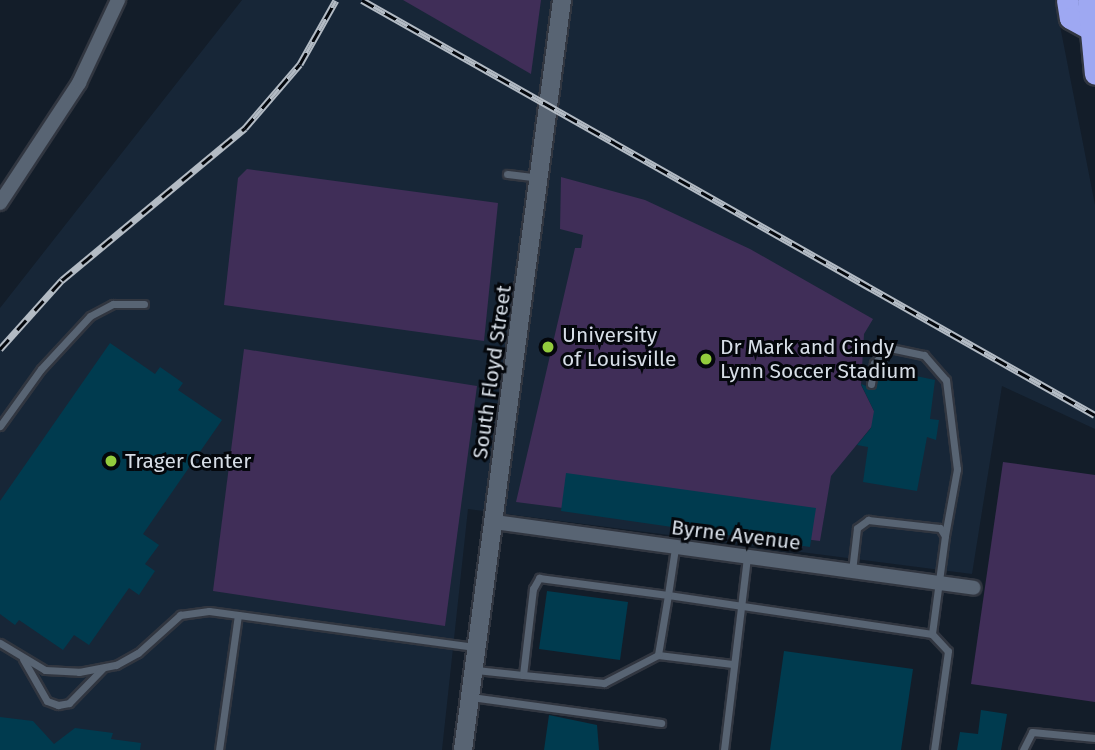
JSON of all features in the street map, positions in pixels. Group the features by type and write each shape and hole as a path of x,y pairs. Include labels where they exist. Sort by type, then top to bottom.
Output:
{"highway":[{"path":"1068,0 1070,18 1090,29"},
{"path":"1088,0 1095,74"}],"street":[{"path":"0,203 79,83 118,0"},
{"name":"South Floyd Street","path":"463,750 543,178 562,0"},
{"name":"Byrne Avenue","path":"494,522 974,588"}],"lane":[{"path":"506,174 543,178"},
{"path":"0,426 41,369 90,316 113,304 144,304"},
{"path":"871,384 874,363 890,348 924,355 946,380 957,469 932,634"},
{"path":"852,572 857,528 868,520 934,527 945,536"},
{"path":"658,655 675,548"},
{"path":"723,750 747,558"},
{"path":"523,675 533,589 539,578 932,634 948,651 934,750"},
{"path":"0,643 45,670 103,668 138,653 180,615 238,615 477,647"},
{"path":"219,750 238,615"},
{"path":"474,670 604,682 658,655 732,664"},
{"path":"22,658 47,701 58,705 69,703 103,668"},
{"path":"471,697 661,723"},
{"path":"1023,750 1032,732 1095,738"}],"shaded area":[{"name":"University of Louisville","path":"242,0 1055,0 1095,205 1095,429 1002,386 972,574 468,509 442,750 0,750 0,308"},
{"path":"403,0 541,0 531,74"},
{"path":"247,169 498,203 484,341 224,305 238,178"},
{"name":"Dr Mark and Cindy Lynn Soccer Stadium","path":"561,177 645,200 750,249 873,319 864,334 861,385 878,419 831,476 820,541 516,502 575,248 581,248 583,235 560,229"},
{"path":"244,349 477,386 445,626 213,591"},
{"path":"1003,462 1095,475 1095,702 971,684"}],"building":[{"name":"Trager Center","path":"110,343 155,374 160,367 183,383 178,390 222,420 143,534 159,545 145,564 155,571 139,595 129,588 89,645 74,635 63,650 19,620 15,625 0,614 0,501"},
{"path":"883,369 935,380 930,419 939,420 936,440 927,437 917,491 863,482 868,447 857,445 871,428 874,411 861,384 874,389"},
{"path":"566,473 816,508 810,547 561,511"},
{"path":"547,591 628,602 620,660 539,649"},
{"path":"784,651 913,669 901,750 770,750"},
{"path":"981,710 1007,714 1001,750 957,750 960,732 978,734"},
{"path":"549,715 597,725 599,750 544,750"},
{"path":"0,717 33,721 54,744 75,728 113,733 111,739 141,743 140,750 0,750"}],"railway":[{"path":"0,349 62,280 245,128 300,64 336,0"},
{"path":"362,0 1095,415"}],"place":[{"name":"University of Louisville","path":"548,347"},
{"name":"Dr Mark and Cindy Lynn Soccer Stadium","path":"706,359"},
{"name":"Trager Center","path":"111,461"}]}
